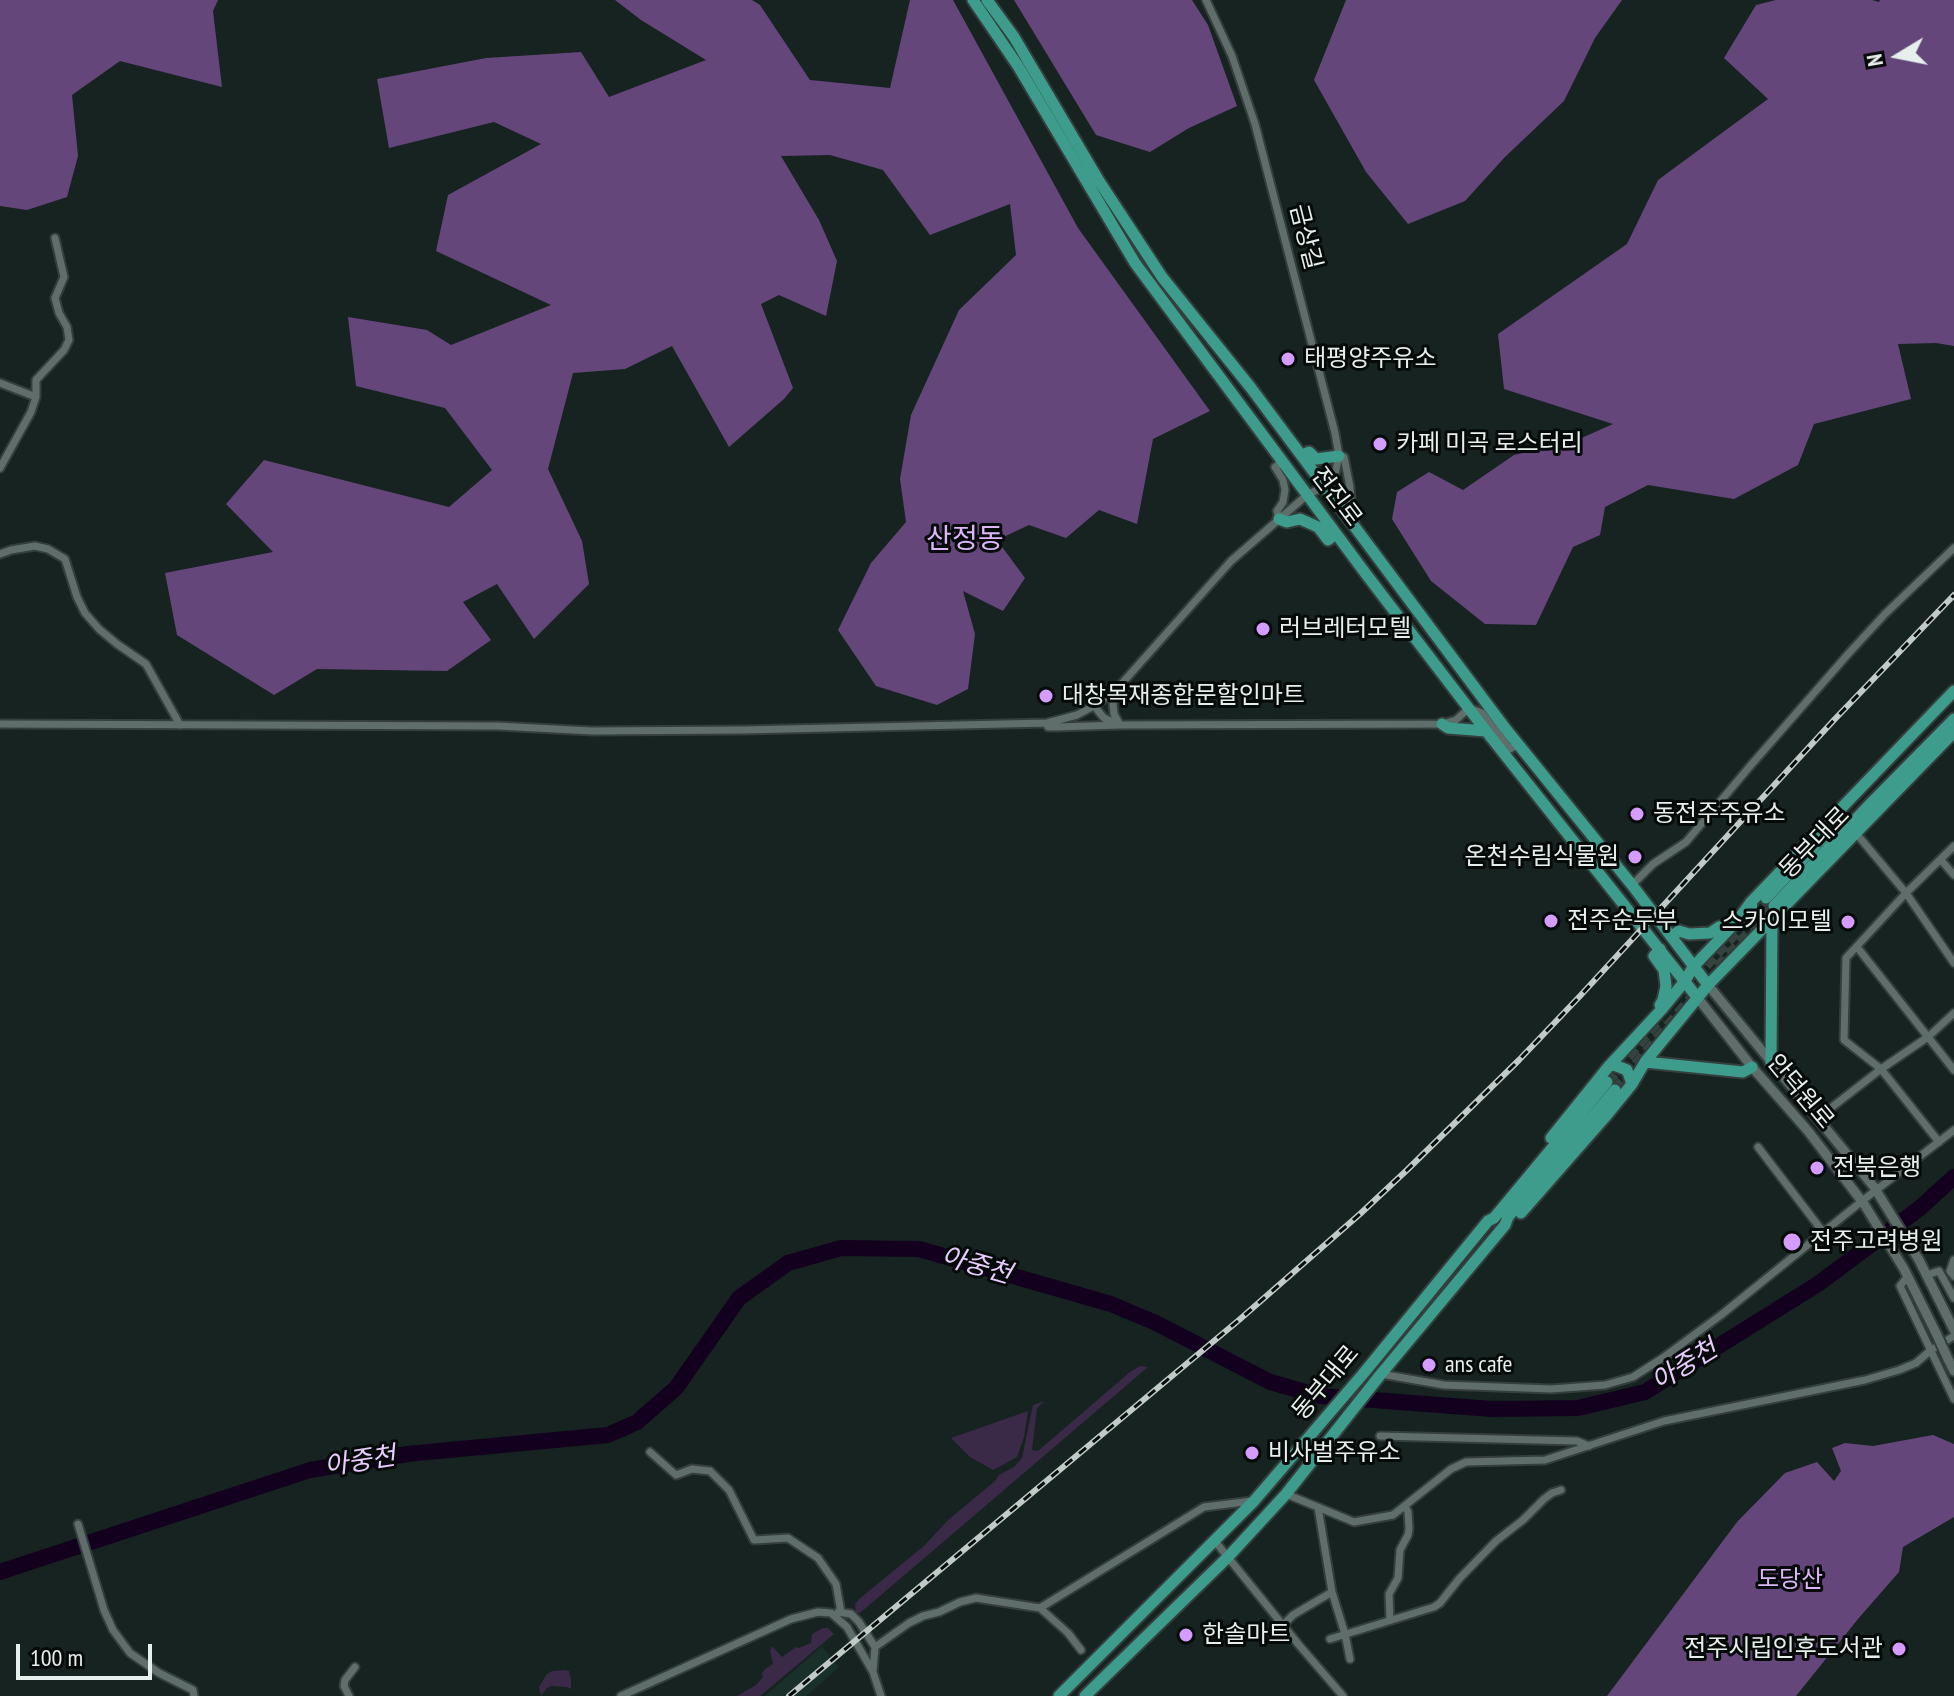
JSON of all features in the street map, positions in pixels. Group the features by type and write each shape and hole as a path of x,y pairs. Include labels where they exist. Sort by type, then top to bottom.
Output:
{"main road":[{"name":"전진로","path":"973,0 1018,66 1135,263 1335,534 1697,997"},
{"name":"전진로","path":"987,0 1014,37 1099,181 1162,277 1251,388 1518,744 1708,985"},
{"path":"1302,455 1309,452 1316,459 1339,456"},
{"path":"1279,519 1287,522 1300,519 1318,527 1328,540 1335,534"},
{"path":"1488,1221 1489,1213 1609,1066 1662,1009 1693,967 1751,902 1954,691"},
{"name":"동부대로","path":"1954,701 1770,902 1954,719"},
{"path":"1442,724 1448,728 1486,731"},
{"name":"동부대로","path":"1505,1225 1512,1223 1545,1188 1632,1084 1645,1062 1697,997 1954,732"},
{"path":"1751,902 1757,916 1772,920 1771,1063"},
{"path":"1672,936 1679,931 1710,933 1719,927 1725,933"},
{"path":"1660,949 1654,956 1664,970 1666,986 1659,1006 1662,1009"},
{"path":"1645,1062 1743,1072 1752,1067"},
{"path":"1609,1066 1627,1070 1632,1084"},
{"name":"동부대로","path":"1059,1696 1254,1501 1488,1221 1494,1218 1611,1086 1508,1217 1505,1225 1286,1494 1228,1557 1085,1696"}],"street":[{"name":"금상길","path":"1206,0 1232,56 1255,124 1339,456 1344,457 1352,514 1348,517"},
{"path":"0,468 31,412 36,397 36,380 64,350 69,340 55,298 64,277 55,238"},
{"path":"0,383 36,397"},
{"path":"0,724 498,726 607,731 1047,723 1077,715 1116,690 1231,561 1307,495 1325,486 1335,474 1339,456"},
{"path":"1279,519 1277,511 1283,502 1285,490 1275,467 1282,462"},
{"path":"0,554 35,546 48,549 65,559 85,613 108,636 146,664 180,725"},
{"path":"1632,885 1653,864 1686,842 1849,653 1954,548"},
{"path":"1116,690 1114,714 1120,725"},
{"path":"1094,706 1104,718 1120,725"},
{"path":"1047,723 1048,727 1442,724 1456,720 1469,708 1482,713 1510,749 1518,744"},
{"path":"1855,832 1906,893 1954,963"},
{"path":"1939,1142 1881,1069 1844,1040 1846,958 1954,846"},
{"path":"1941,860 1954,875"},
{"path":"1857,947 1954,1070"},
{"name":"안덕원로","path":"1708,985 1874,1187 1919,1260 1953,1327"},
{"name":"안덕원로","path":"1697,997 1862,1201 1906,1272 1954,1371"},
{"path":"1818,1118 1928,1037 1954,1013"},
{"path":"1378,1379 1551,1389 1605,1385 1633,1377 1721,1315 1862,1201 1879,1196 1954,1130"},
{"path":"1758,1147 1823,1232"},
{"path":"1954,1260 1950,1271 1954,1276"},
{"path":"1927,1275 1939,1271 1954,1298"},
{"path":"1906,1272 1900,1286 1954,1399"},
{"path":"1286,1494 1354,1522 1393,1515 1451,1469 1466,1462 1545,1460 1664,1421 1865,1380 1916,1363 1954,1336"},
{"path":"1380,1436 1577,1441 1589,1446"},
{"path":"650,1452 676,1475 692,1469 710,1471 729,1490 754,1540 788,1538 818,1558 836,1584 841,1612"},
{"path":"1330,1639 1434,1607 1496,1541 1544,1499 1561,1490"},
{"path":"1040,1608 1204,1507 1254,1501"},
{"path":"1390,1620 1389,1594 1398,1578 1400,1550 1409,1529 1405,1506"},
{"path":"1318,1507 1332,1592 1350,1659"},
{"path":"79,1526 113,1630 130,1653 159,1673 193,1690 194,1696"},
{"path":"1214,1540 1343,1696"},
{"path":"1283,1625 1293,1615 1332,1592"},
{"path":"875,1647 923,1616 976,1598 1040,1608 1068,1633 1081,1650"},
{"path":"621,1696 791,1619 818,1612 851,1614 859,1622 875,1647 873,1672"},
{"path":"831,1613 847,1627 873,1672 881,1696"},
{"path":"349,1696 344,1686 345,1680 355,1667"}],"shaded area":[{"path":"1140,1366 1148,1367 860,1613 856,1612 855,1604 859,1599 924,1546 948,1520 1022,1458 1033,1405 1045,1401 1037,1408 1032,1450 1038,1451"},
{"path":"1028,1411 1017,1457 993,1470 970,1457 951,1438"},
{"path":"823,1628 834,1634 760,1696 737,1696 756,1685 765,1669 773,1664 772,1646 782,1657 796,1647 811,1643 812,1634"},
{"path":"822,1646 839,1667 807,1696 765,1696"},
{"path":"569,1671 571,1689 552,1686 541,1696 539,1687 546,1675"}],"green space":[{"path":"0,0 218,0 213,11 222,87 120,61 72,95 78,156 67,197 27,210 0,206"},
{"path":"615,0 752,0 760,5 810,80 890,88 910,0 953,0 1078,228 1210,411 1153,439 1137,524 1099,510 1066,538 1029,525 997,540 1025,578 1003,611 963,591 975,634 968,689 937,705 876,686 838,630 871,563 906,522 900,479 911,415 959,310 1016,255 1010,204 930,235 883,170 830,155 781,156 819,220 837,261 826,316 779,295 761,304 793,388 729,447 672,346 625,369 573,373 548,469 582,541 589,584 534,639 497,584 463,602 491,640 447,671 317,669 274,695 177,635 165,573 273,552 226,504 264,460 449,507 492,470 445,408 356,386 348,317 427,330 451,345 551,305 436,251 448,195 541,144 494,122 389,148 377,79 486,58 581,52 609,97 706,60"},
{"path":"1014,0 1192,0 1208,25 1237,106 1189,128 1150,152 1096,135"},
{"path":"1346,0 1622,0 1595,38 1564,101 1505,157 1465,201 1408,224 1366,172 1314,80"},
{"path":"1776,0 1954,0 1954,346 1898,344 1911,399 1814,424 1798,465 1734,499 1648,485 1605,507 1600,535 1573,547 1536,625 1485,624 1431,581 1392,519 1397,492 1429,472 1463,490 1514,455 1577,440 1613,424 1504,389 1498,334 1627,244 1658,180 1768,99 1724,58 1756,5"},
{"name":"도당산","path":"1933,1435 1954,1444 1954,1517 1903,1547 1899,1572 1796,1696 1607,1696 1737,1522 1785,1473 1817,1462 1834,1481 1841,1471 1832,1448 1845,1443 1873,1446"}],"waterway":[{"name":"아중천","path":"0,1572 310,1470 407,1454 608,1435 637,1422 676,1388 739,1298 788,1263 841,1248 919,1249 1111,1304 1156,1323 1270,1382 1320,1396 1492,1409 1578,1408 1645,1392 1818,1284 1920,1208 1954,1177"}],"tunnel":[{"path":"1684,990 1766,898"},
{"path":"1718,967 1774,906"},
{"path":"1615,1090 1699,989"},
{"path":"1607,1082 1660,1018"}],"railway":[{"path":"789,1696 1239,1320 1407,1170 1580,996 1834,720 1954,595"}],"place":[{"name":"태평양주유소","path":"1288,359"},
{"name":"카페 미곡 로스터리","path":"1380,444"},
{"name":"러브레터모텔","path":"1263,629"},
{"name":"대창목재종합문할인마트","path":"1046,696"},
{"name":"동전주주유소","path":"1637,814"},
{"name":"온천수림식물원","path":"1635,857"},
{"name":"전주순두부","path":"1551,921"},
{"name":"스카이모텔","path":"1848,922"},
{"name":"전북은행","path":"1817,1168"},
{"name":"전주고려병원","path":"1792,1242"},
{"name":"ans cafe","path":"1429,1365"},
{"name":"비사벌주유소","path":"1252,1453"},
{"name":"한솔마트","path":"1186,1635"},
{"name":"전주시립인후도서관","path":"1899,1649"}],"district":[{"name":"산정동","path":"965,540"}]}
